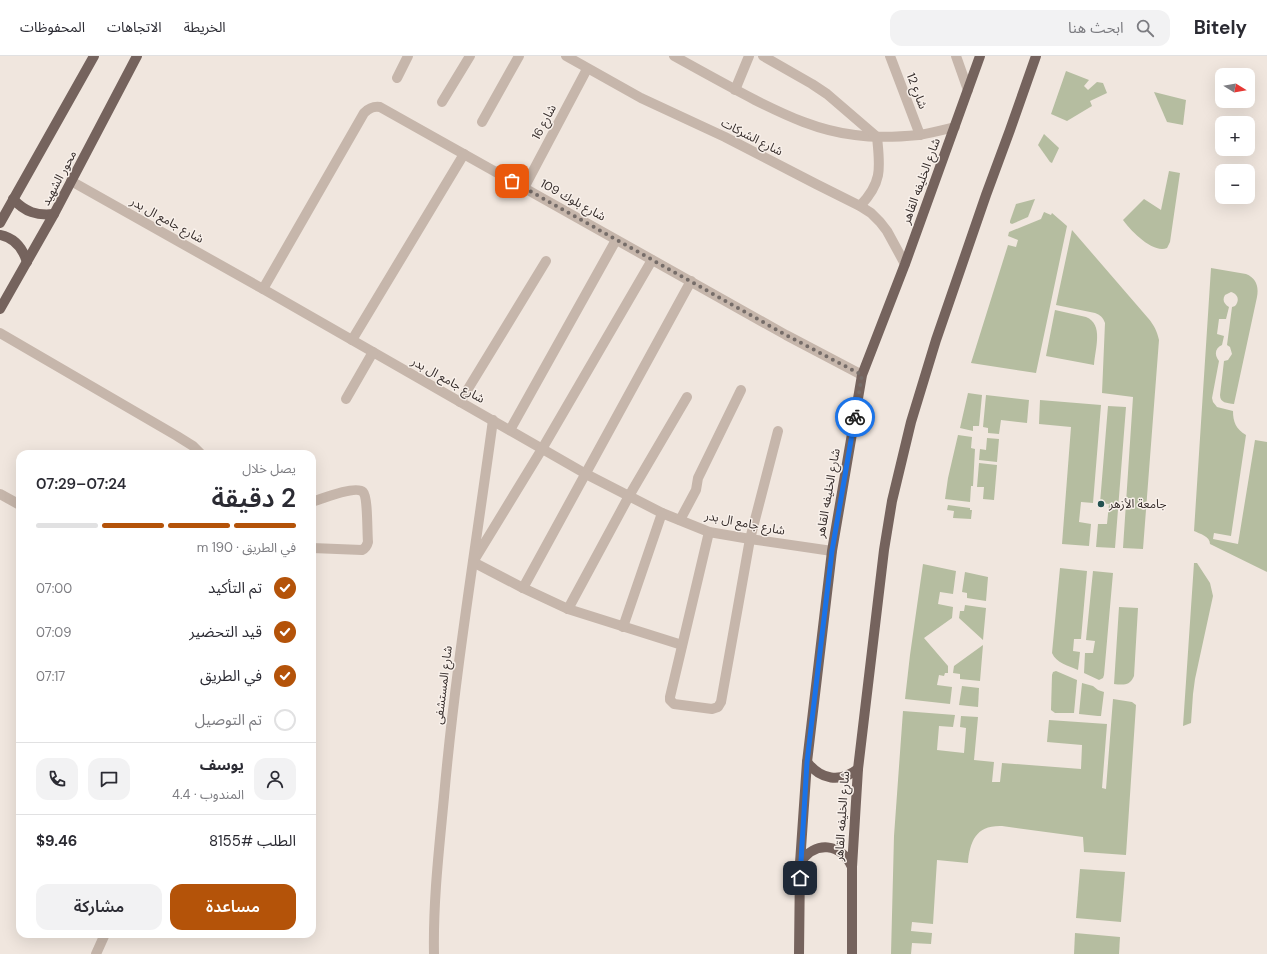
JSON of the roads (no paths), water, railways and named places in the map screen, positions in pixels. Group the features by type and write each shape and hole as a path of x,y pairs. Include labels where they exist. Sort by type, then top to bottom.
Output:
{"main road":[{"path":"0,223 94,56"},
{"name":"محور الشهيد","path":"0,309 54,214 137,56"},
{"name":"شارع الخليفه القاهر","path":"799,954 800,863 807,762 832,551 862,375 905,264 980,56"},
{"name":"شارع الخليفه القاهر","path":"852,954 852,867 858,769 885,543 892,502 911,422 936,340 1036,56"},
{"path":"13,198 24,209 32,213 39,215 54,214"},
{"path":"0,235 12,239 19,245 28,262"},
{"path":"807,762 817,772 831,778 846,776 858,769"},
{"path":"800,863 810,852 824,847 838,850 844,854 852,867"}],"street":[{"path":"397,78 408,56"},
{"path":"442,102 470,56"},
{"path":"482,122 519,56"},
{"name":"شارع الشركات","path":"566,56 641,98 725,137 860,206 871,213 888,231 905,264"},
{"path":"674,56 784,115 815,127 854,135 877,137 920,135 955,127"},
{"path":"736,90 749,56"},
{"path":"763,56 827,94 877,137 880,164 879,175 869,197 860,206"},
{"name":"شارع 12","path":"890,56 920,135"},
{"path":"956,56 968,90"},
{"name":"شارع 16","path":"524,188 588,69"},
{"name":"شارع بلوك 109","path":"263,289 364,113 368,109 380,107 786,335 862,375"},
{"path":"352,340 464,154"},
{"name":"شارع جامع ال بدر","path":"71,181 494,420 586,474 662,513 709,532 832,551"},
{"path":"510,430 616,240"},
{"path":"652,260 542,449 473,562 568,609 682,646"},
{"path":"460,402 546,261"},
{"path":"523,588 691,281"},
{"path":"0,333 177,436 197,450"},
{"path":"346,399 373,352"},
{"path":"680,520 696,490 698,478 741,390"},
{"path":"568,609 629,496 687,397"},
{"name":"شارع المستشفى","path":"434,954 434,900 448,745 466,608 494,420"},
{"path":"709,532 670,694 670,700 674,704 712,709 718,707 721,702 750,539 778,431"},
{"path":"316,501 352,490 360,490 363,492 366,499 368,542 365,549 362,550 316,548"},
{"path":"0,494 16,503"},
{"path":"623,627 662,513"},
{"path":"96,954 103,938"}],"place":[{"name":"جامعة الأزهر","path":"1101,504"}]}
